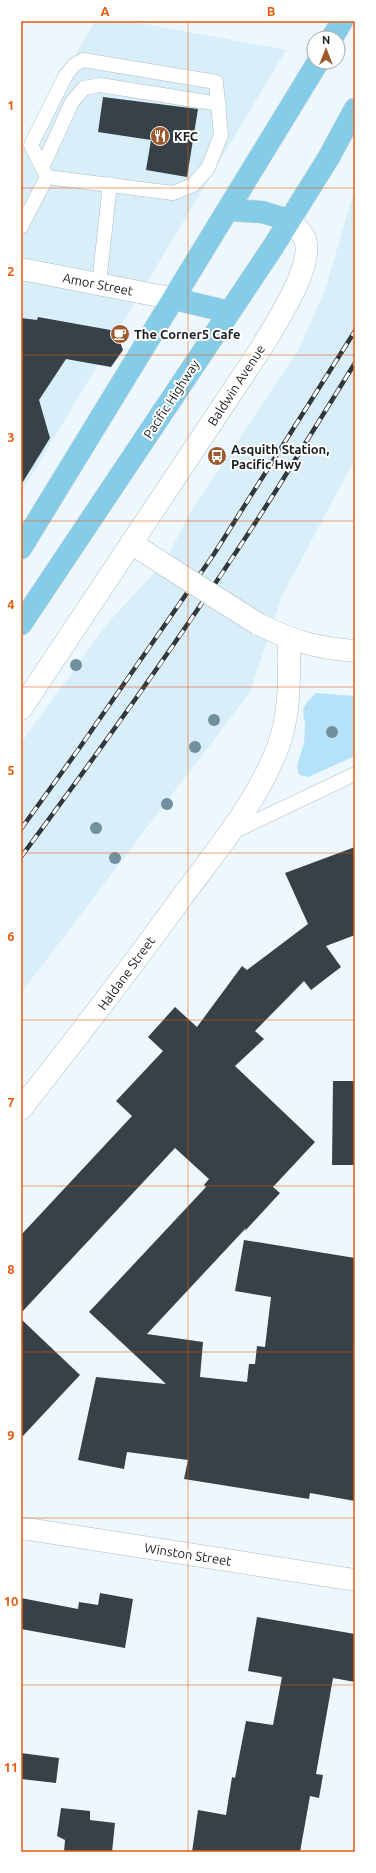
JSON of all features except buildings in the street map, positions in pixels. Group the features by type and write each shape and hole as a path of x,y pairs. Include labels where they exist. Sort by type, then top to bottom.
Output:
{"main road":[{"path":"337,30 342,21"},
{"path":"21,548 175,299 313,70"},
{"name":"Pacific Highway","path":"21,624 68,556 289,220 329,157 355,109"},
{"path":"229,210 262,212 289,220"},
{"path":"175,299 229,312"}],"street":[{"name":"Baldwin Avenue","path":"21,709 260,350 291,296 305,264 306,250 304,237 289,220"},
{"name":"Amor Street","path":"21,268 175,299"},
{"path":"131,543 258,624 288,639 320,648 355,651"},
{"name":"Haldane Street","path":"21,1109 99,1010 229,834 266,775 278,745 286,717 289,689 288,639"},
{"name":"Winston Street","path":"21,1528 355,1580"}],"lane":[{"path":"83,60 216,82 221,135 208,168 193,185 173,193 44,173 31,145 66,75 74,65 83,60"},
{"path":"21,227 72,102 84,88 100,85 219,104"},
{"path":"99,284 110,184"},
{"name":"Haldane Street","path":"229,834 355,774"}],"shaded area":[{"path":"95,21 129,21 286,50 21,493 21,150"},
{"path":"355,187 355,463 350,468 282,596 250,692 21,993 21,743 107,624 164,562 193,508 299,349 326,287"},
{"path":"316,693 355,696 355,756 308,777 299,775 297,766 304,743 305,724 303,709 307,702"}],"railway":[{"path":"21,829 78,750 214,554 355,331"},
{"path":"21,857 120,721 216,583 277,489 355,363"}],"place":[{"name":"KFC","path":"160,136"},
{"name":"The Corner5 Cafe","path":"120,334"},
{"name":"Asquith Station, Pacific Hwy","path":"217,456"}]}
